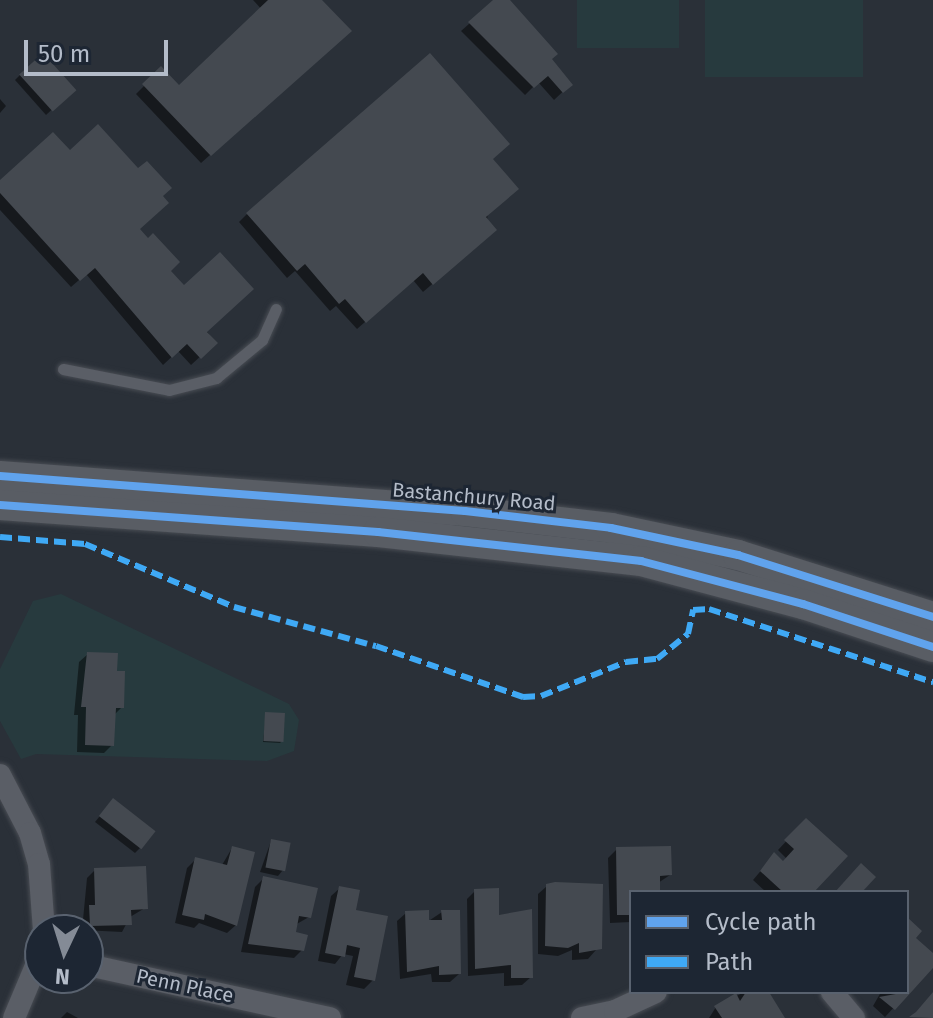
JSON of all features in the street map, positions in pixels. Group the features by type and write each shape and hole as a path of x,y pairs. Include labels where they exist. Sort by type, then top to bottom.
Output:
{"main road":[{"name":"Bastanchury Road","path":"0,476 465,511 593,526 706,546 933,617"},
{"path":"0,505 568,550 696,573 933,647"},
{"path":"446,539 456,526 577,535 593,526"},
{"path":"696,573 709,562 820,593 848,588"}],"street":[{"path":"0,775 30,833 39,864 43,914"},
{"name":"Penn Place","path":"104,969 330,1018"},
{"path":"14,1018 24,994"},
{"path":"582,1018 615,1011 652,994"},
{"path":"834,994 854,1018"}],"lane":[{"path":"63,369 169,390 216,378 262,340 276,309"}],"green space":[{"path":"577,0 679,0 679,48 577,48"},
{"path":"705,0 863,0 863,77 705,77"},
{"path":"61,594 289,704 299,720 294,751 267,761 36,754 21,759 0,721 0,669 33,601"}],"building":[{"path":"268,0 322,0 352,31 211,156 142,84 161,66 179,85"},
{"path":"493,0 510,0 558,54 552,59 573,85 563,93 548,76 534,88 468,22"},
{"path":"43,53 76,90 53,112 19,74"},
{"path":"430,53 510,144 493,159 519,189 486,217 497,230 433,285 423,273 366,323 345,299 339,304 305,264 297,271 246,213"},
{"path":"98,124 138,168 147,161 172,188 163,196 169,203 140,229 148,238 153,233 180,262 171,271 184,285 220,252 254,289 207,332 218,343 201,359 187,344 172,358 95,268 80,281 0,193 0,180 53,132 70,150"},
{"path":"87,652 118,653 117,671 125,671 124,708 116,708 114,746 85,745 86,707 81,707"},
{"path":"265,712 285,713 283,742 263,741"},
{"path":"113,798 156,831 141,849 99,816"},
{"path":"806,818 848,856 816,890 781,890 760,871 774,852 783,861 794,849 784,840"},
{"path":"271,839 291,843 285,871 265,867"},
{"path":"232,846 255,852 237,926 205,914 204,920 182,915 195,857 227,865"},
{"path":"671,846 672,875 660,876 660,890 629,890 629,915 617,915 616,847"},
{"path":"861,863 876,877 864,890 837,890"},
{"path":"146,866 148,909 131,910 132,925 104,926 104,914 89,914 89,905 95,905 94,868"},
{"path":"263,876 318,888 311,918 299,916 296,932 308,935 304,951 248,944"},
{"path":"546,884 603,884 602,949 579,953 579,943 568,948 545,946"},
{"path":"339,886 360,890 356,910 388,916 375,981 354,977 360,948 347,945 345,957 325,953"},
{"path":"499,888 499,915 532,909 533,978 511,978 511,965 475,969 474,889"},
{"path":"429,910 429,920 442,920 441,910 460,910 461,974 439,975 439,966 407,972 405,911"},
{"path":"909,919 922,931 916,938 933,953 933,968 895,1010 879,997 909,994"},
{"path":"933,992 933,1018 909,1017 916,1012"},
{"path":"734,994 740,1001 745,994 770,994 785,1018 722,1018 714,1006"}],"marked path":[{"path":"0,537 85,544 234,607 376,646 523,697 541,696 626,662 657,659 688,634 693,610 709,609 933,682"}],"cycle path":[{"path":"0,476 465,511 611,528 738,555 933,617"},
{"path":"0,505 378,532 641,561 803,604 933,647"}]}
